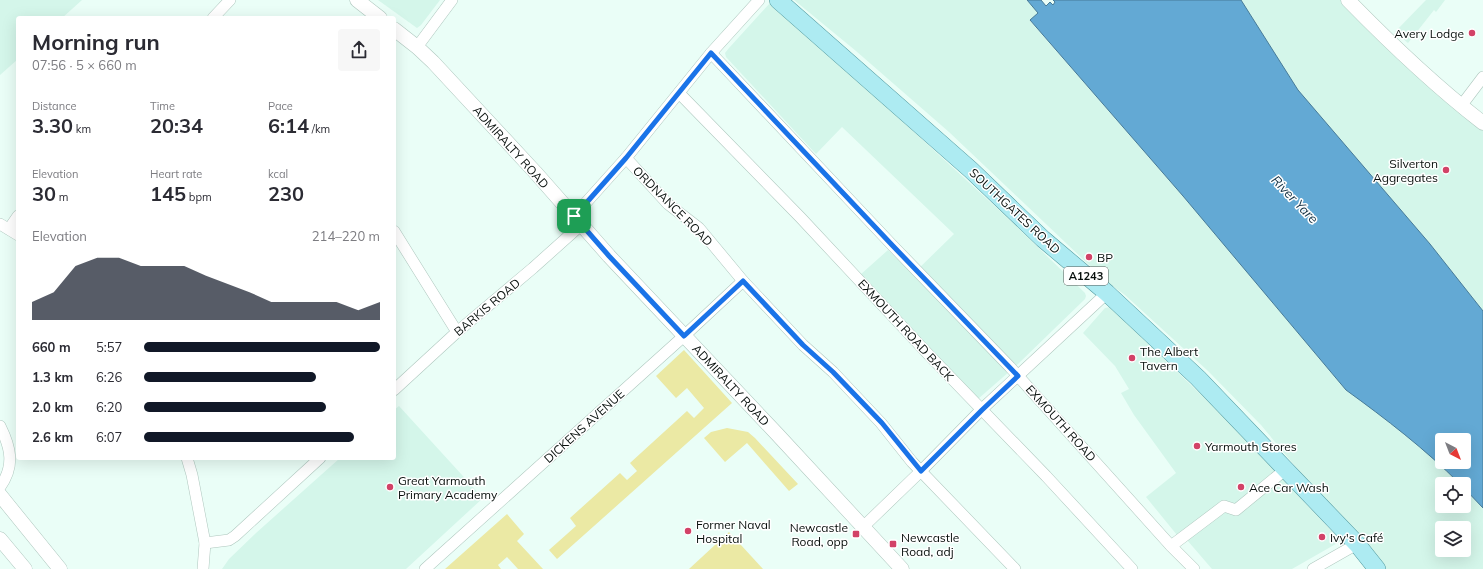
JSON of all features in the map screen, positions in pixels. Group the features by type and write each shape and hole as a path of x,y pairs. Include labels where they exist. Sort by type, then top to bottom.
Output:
{"main road":[{"name":"SOUTHGATES ROAD","path":"778,0 971,170 1043,239 1107,293 1198,378 1357,544 1377,569"}],"street":[{"path":"215,16 230,0"},
{"path":"357,0 377,16"},
{"path":"417,47 452,0"},
{"name":"BARKIS ROAD","path":"396,388 457,332 534,268 577,220 580,210 626,158 711,53 758,0"},
{"path":"1348,0 1426,77 1483,123"},
{"name":"ADMIRALTY ROAD","path":"396,31 433,62 530,166 577,220 684,336 902,569"},
{"name":"EXMOUTH ROAD","path":"711,53 1018,376 1171,546 1194,569"},
{"path":"1461,106 1483,77"},
{"name":"EXMOUTH ROAD BACK","path":"680,93 1050,480 1132,569"},
{"name":"ORDNANCE ROAD","path":"626,158 668,204 699,228 743,281 803,345 833,372 882,423 921,471 1015,569"},
{"path":"9,229 16,219"},
{"path":"396,234 457,332"},
{"name":"DICKENS AVENUE","path":"425,569 743,281"},
{"path":"863,527 982,410 1107,293"},
{"path":"0,426 10,453 10,465 6,479 0,487"},
{"path":"188,460 192,475 204,543 203,569"},
{"path":"204,543 229,540 236,536 318,460"},
{"path":"1171,546 1224,506 1236,510 1286,469"},
{"path":"0,495 60,569"},
{"path":"0,539 25,569"},
{"path":"1313,569 1357,544"}],"shaded area":[{"path":"0,0 82,0 64,16 16,16 16,61 0,75"},
{"path":"378,0 440,0 417,28"},
{"path":"794,0 1026,0 1039,13 1030,21 1183,196 1346,390 1370,407 1435,459 1435,469 1445,469 1453,477 1435,477 1435,513 1471,513 1471,495 1483,508 1483,569 1386,569 1261,425 1208,371 1125,295 1107,282 949,132 856,51"},
{"path":"1241,0 1348,0 1483,123 1483,311 1430,244 1298,90"},
{"path":"1426,0 1445,0 1436,12 1434,10 1408,43 1395,32"},
{"path":"770,3 775,4 1013,223 1085,293 1085,299 1018,364 978,399 860,275 888,250 913,274 954,234 842,127 816,154 726,57 725,53 729,48"},
{"path":"1110,307 1220,413 1341,541 1292,569 1212,569 1187,540 1177,535 1146,497 1176,473 1134,415 1121,393 1129,389 1115,366 1083,333 1105,308"},
{"path":"684,350 732,403 557,559 549,550 576,526 570,518 620,473 627,480 637,471 630,463 687,411 694,418 704,408 687,388 676,398 656,376"},
{"name":"Great Yarmouth Primary Academy","path":"399,406 483,498 406,569 222,569 229,559 256,533 338,460 396,460 396,408"},
{"path":"727,428 748,432 798,484 789,491 747,443 725,462 704,438 711,432"},
{"path":"507,514 524,534 517,541 543,569 518,569 507,557 498,565 501,569 445,569"},
{"path":"729,532 763,569 689,569"}],"water":[{"name":"River Yare","path":"1027,0 1041,0 1046,6 1050,2 1053,5 1055,2 1053,0 1241,0 1298,90 1430,244 1483,311 1483,508 1471,495 1471,477 1452,477 1444,469 1471,469 1471,433 1435,433 1435,461 1405,435 1346,390 1183,196 1030,20 1038,13"}],"place":[{"name":"Avery Lodge","path":"1472,33"},
{"name":"Silverton Aggregates","path":"1446,170"},
{"name":"BP","path":"1089,257"},
{"name":"The Albert Tavern","path":"1132,358"},
{"name":"Yarmouth Stores","path":"1197,446"},
{"name":"Great Yarmouth Primary Academy","path":"390,487"},
{"name":"Ace Car Wash","path":"1241,487"},
{"name":"Former Naval Hospital","path":"688,531"},
{"name":"Newcastle Road, opp","path":"856,534"},
{"name":"Ivy's Café","path":"1322,537"},
{"name":"Newcastle Road, adj","path":"893,544"}],"route":[{"path":"711,53 1018,376 921,471 912,462 882,423 833,372 803,345 743,281 684,336 609,256 574,216 626,158 711,53"}]}
